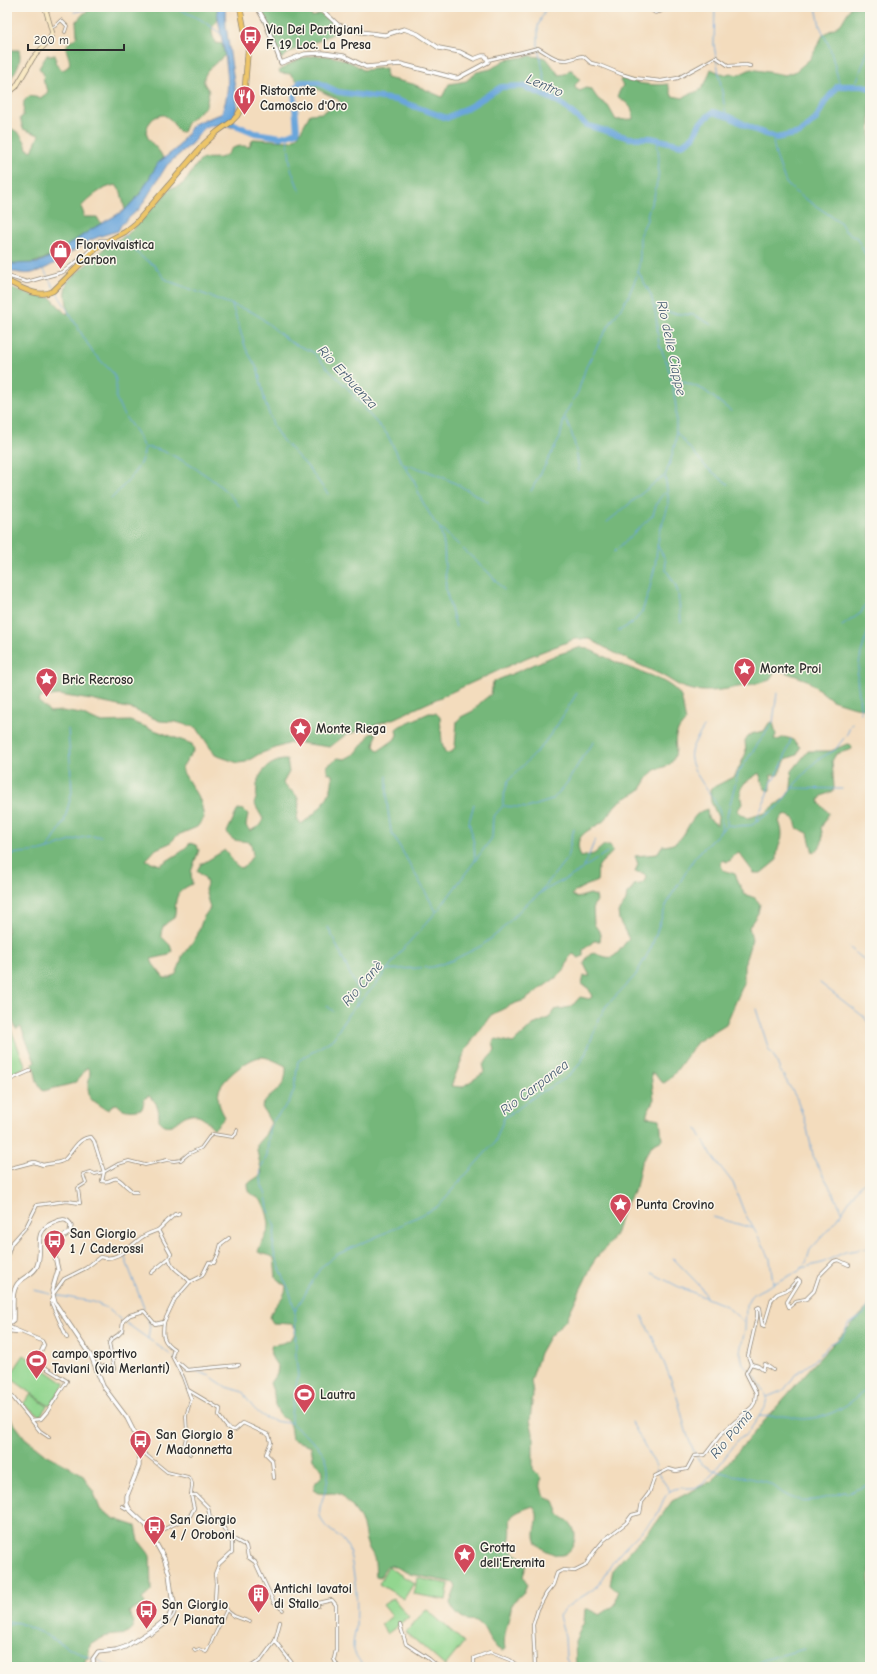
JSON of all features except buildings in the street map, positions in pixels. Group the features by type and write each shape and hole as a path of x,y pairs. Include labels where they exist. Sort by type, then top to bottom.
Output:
{"main road":[{"path":"7,94 16,87 33,58 50,39 52,32 45,7"},
{"path":"7,281 42,294 49,293 56,288 100,245 125,232 136,222 217,132 237,116 242,107 244,98 248,49 240,7"}],"street":[{"path":"257,7 265,20 281,64 306,54 323,53 344,56 366,67 401,64 458,78 486,64 488,60 538,48 546,54 559,59 566,60 583,56 591,63 621,74 646,80 661,81 678,78 716,57 729,66 750,66"},
{"path":"321,7 323,11 338,25 361,32 385,35 404,28 418,34 444,50 460,52 474,59 486,56 488,60"},
{"path":"648,7 655,12 660,11 665,7"},
{"path":"51,28 61,20 67,26 65,32"},
{"path":"7,276 27,282 33,282 63,272 85,255 100,240 108,240"},
{"path":"7,1081 30,1071"},
{"path":"7,1258 11,1244 26,1227 37,1205 67,1200 80,1203 78,1188 86,1183 83,1174 91,1172 95,1174 104,1172 118,1164 129,1161 142,1165 154,1164 167,1160 174,1162 181,1160 188,1154 201,1148 213,1134 233,1138 237,1130"},
{"path":"7,1169 34,1162 43,1165 59,1163 64,1160 76,1145 88,1137 94,1141 104,1172 101,1179 102,1182 119,1178 131,1189 132,1192 137,1192"},
{"path":"52,1293 54,1293 64,1279 86,1268 100,1257 106,1259 120,1255 141,1238 158,1230 178,1213"},
{"path":"32,1420 41,1418 47,1412 67,1381 38,1363 38,1358 44,1345 42,1341 7,1326 12,1322 13,1318 15,1288 20,1281 34,1271 37,1266 41,1232 47,1226 63,1220 70,1223 71,1229 69,1234 56,1242 53,1247 58,1272 52,1293 53,1299 51,1302 67,1338"},
{"path":"151,1273 172,1254 158,1230"},
{"path":"190,1454 184,1446 187,1433 186,1416 190,1399 188,1390 172,1356 174,1349 167,1345 164,1337 164,1322 176,1299 190,1282 202,1276 209,1262 214,1263 218,1257 221,1244 229,1238"},
{"path":"169,1258 175,1269 190,1282"},
{"path":"750,1365 748,1356 757,1317 757,1308 760,1308 762,1325 764,1326 772,1299 777,1294 789,1289 798,1279 800,1281 787,1302 790,1307 796,1301 806,1299 814,1291 819,1276 832,1263 837,1260 849,1264"},
{"path":"53,1299 94,1362 105,1388 131,1424 139,1449 139,1466 127,1498 127,1504 130,1510"},
{"path":"94,1362 98,1366 114,1369 109,1343 112,1338 119,1335 122,1330 123,1322 130,1315 136,1315 144,1311 155,1324 164,1322"},
{"path":"8,1332 19,1332"},
{"path":"176,1363 179,1363 187,1370 239,1365"},
{"path":"750,1365 758,1366 763,1370 765,1364 773,1370"},
{"path":"535,1667 533,1625 538,1609 553,1585 557,1573 564,1570 575,1571 583,1568 604,1540 626,1524 632,1515 640,1513 642,1502 649,1493 656,1476 669,1469 676,1471 687,1469 694,1456 705,1455 722,1433 752,1407 756,1399 756,1393 746,1376 746,1370 750,1365"},
{"path":"7,1390 42,1432 49,1437"},
{"path":"188,1390 220,1409 219,1416 229,1429 235,1430 243,1423 270,1436 271,1443 266,1454 272,1460 274,1478"},
{"path":"139,1449 167,1472 188,1477 191,1479 193,1484 191,1495 194,1506 191,1514 155,1534 157,1541 155,1543"},
{"path":"191,1495 196,1495 204,1501 209,1510 210,1518 220,1523 232,1542 232,1552 219,1564 215,1574 216,1582 214,1600 239,1618 250,1622"},
{"path":"122,1506 130,1510 143,1522 167,1565 176,1612 162,1627 151,1634 149,1631"},
{"path":"227,1534 246,1546 248,1557 255,1562 274,1603 282,1610"},
{"path":"93,1662 101,1651 125,1647 165,1621 171,1614 173,1605 171,1588"},
{"path":"318,1606 316,1605 318,1603 332,1600 336,1605 336,1650 334,1659 338,1667"},
{"path":"219,1609 220,1605"},
{"path":"194,1649 195,1651 200,1649 207,1651 227,1609"},
{"path":"236,1622 239,1618"},
{"path":"252,1666 257,1663 275,1641 280,1622"},
{"path":"400,1625 406,1644 429,1659 438,1667"},
{"path":"275,1641 295,1667"},
{"path":"474,1667 474,1658 490,1652 510,1660 518,1667"}],"green space":[{"path":"94,7 217,7 218,20 212,28 212,33 215,43 222,44 225,55 205,75 204,83 209,91 206,106 187,123 183,132 179,132 170,119 164,115 154,118 147,127 146,132 148,137 163,159 156,167 134,201 125,210 121,192 116,185 101,190 92,196 81,207 84,214 83,217 97,217 101,224 56,253 43,259 31,263 19,264 7,261 7,120 10,128 19,134 25,142 27,149 32,151 39,135 23,129 20,118 23,116 24,101 29,96 40,98 48,92 44,83 43,73 39,68 47,55 55,55 55,62 62,70 67,68 70,62 66,48 67,45 77,36 76,22 83,14"},
{"path":"259,7 312,7 312,17 320,14 345,28 290,52 281,59"},
{"path":"851,7 870,7 870,708 866,709 851,706 832,700 807,680 779,670 774,672 770,680 757,683 712,691 688,689 590,639 575,639 528,657 395,718 344,736 330,747 293,742 259,754 246,762 238,763 215,755 197,728 176,722 160,721 132,709 91,700 59,695 41,697 38,701 50,712 62,711 81,714 99,722 130,721 192,744 194,750 182,767 183,772 201,802 204,818 197,827 178,835 170,843 156,849 146,860 160,865 181,852 190,843 196,845 199,850 191,872 192,884 183,889 177,897 174,918 166,923 162,930 161,936 170,945 172,951 169,955 151,959 164,978 171,978 176,974 182,956 197,936 203,918 210,908 205,890 207,884 205,878 197,871 200,865 225,850 238,867 241,868 246,865 253,855 251,843 234,840 227,832 238,809 244,810 248,814 246,826 250,831 261,825 263,819 254,803 257,785 261,775 272,764 282,760 287,760 289,772 283,783 298,798 299,804 297,819 301,824 313,815 331,790 332,775 327,772 327,766 338,758 345,759 356,753 371,733 376,734 374,746 378,751 394,740 397,735 396,729 400,726 429,713 436,713 440,717 442,742 445,753 452,752 455,747 457,721 461,717 473,711 491,694 493,682 556,655 582,647 656,678 677,691 682,699 686,721 677,733 675,742 676,750 672,762 655,770 640,790 619,802 604,821 586,832 579,839 578,844 581,857 594,854 604,845 610,845 613,851 599,866 597,881 580,889 572,895 577,898 590,894 596,896 597,901 593,906 594,924 601,934 600,941 594,941 583,950 583,956 579,958 573,954 569,958 565,969 557,977 525,1000 491,1015 466,1049 451,1086 462,1087 485,1072 483,1064 495,1051 493,1042 496,1039 513,1043 533,1025 549,1018 554,1010 571,1007 580,997 589,999 592,997 589,989 582,984 584,976 590,976 584,964 587,958 593,953 612,957 629,939 619,920 618,912 626,901 627,893 631,891 634,885 642,883 645,880 646,876 643,873 635,872 638,864 635,856 657,854 662,846 675,843 683,835 696,815 701,811 707,809 708,818 717,825 718,817 711,802 710,789 735,776 746,753 745,740 751,734 764,731 769,723 773,722 776,735 774,739 778,740 784,737 792,739 800,747 797,755 786,759 779,775 771,775 771,787 769,791 765,789 759,773 743,785 741,788 742,804 737,811 748,818 765,813 786,797 791,789 792,771 808,751 831,751 847,744 851,745 852,749 836,754 832,761 833,791 822,796 819,800 820,804 829,813 821,828 821,845 816,851 813,853 808,833 797,828 795,819 784,814 779,821 782,838 778,849 777,860 761,873 754,873 739,853 732,856 731,860 727,862 723,860 720,863 723,870 735,874 744,894 755,898 760,904 758,913 749,927 752,939 744,965 744,983 726,1024 697,1042 671,1078 664,1083 660,1081 655,1074 651,1073 654,1099 647,1113 647,1117 660,1119 662,1140 651,1146 641,1163 636,1187 621,1214 616,1232 610,1243 595,1259 566,1320 549,1337 540,1353 531,1381 533,1394 530,1420 533,1433 533,1469 542,1478 540,1483 543,1495 554,1501 560,1515 570,1522 575,1539 572,1547 567,1553 562,1555 554,1554 540,1546 536,1541 535,1535 537,1517 533,1506 515,1514 510,1520 511,1530 508,1546 527,1564 523,1576 527,1584 524,1592 512,1603 505,1633 505,1649 502,1651 493,1645 485,1630 478,1622 464,1619 455,1611 450,1603 456,1587 454,1583 410,1574 391,1565 387,1566 380,1577 376,1576 375,1560 368,1546 363,1524 358,1515 342,1496 334,1493 317,1492 314,1484 323,1475 322,1469 313,1459 311,1446 292,1439 289,1423 281,1417 275,1406 274,1394 270,1383 277,1373 278,1367 272,1357 271,1348 272,1345 291,1339 296,1328 291,1324 273,1323 270,1318 273,1309 284,1295 286,1286 276,1277 274,1258 258,1252 269,1226 266,1210 263,1204 260,1199 249,1191 248,1184 262,1173 257,1144 265,1135 271,1123 262,1107 265,1101 281,1086 284,1081 286,1066 269,1058 258,1057 237,1069 225,1081 219,1091 219,1105 225,1117 214,1129 201,1117 193,1114 185,1116 169,1126 163,1124 159,1120 157,1106 149,1096 145,1098 142,1109 132,1110 125,1110 117,1104 112,1105 109,1110 90,1099 88,1088 90,1072 87,1067 77,1081 43,1091 37,1081 33,1063 35,1062 21,1027 16,1029 10,1014 7,1015 7,286 34,296 51,298 65,313 68,314 65,289 68,281 109,244 127,235 171,188 177,187 185,182 199,162 208,158 218,158 227,155 231,149 244,146 249,147 253,139 291,141 298,136 310,114 322,113 340,102 311,86 300,84 291,74 280,73 279,71 291,63 301,59 311,56 326,56 343,59 363,70 386,68 386,78 413,84 442,97 449,84 466,81 477,72 491,69 505,60 530,56 542,57 547,59 559,75 565,74 569,70 572,70 580,80 575,85 575,88 580,91 585,88 591,89 598,99 608,106 616,120 633,119 631,108 617,96 623,85 620,81 622,78 645,84 668,84 672,96 683,98 703,87 711,69 724,75 730,73 738,75 751,69 785,75 796,71 810,59 823,35 841,24"},
{"path":"7,50 19,50 20,59 17,68 7,84"},
{"path":"7,1020 26,1067 7,1075"},
{"path":"870,1305 870,1667 576,1667 575,1641 584,1622 585,1609 600,1615 615,1605 618,1592 610,1585 613,1569 657,1522 672,1501 712,1481 815,1363"},
{"name":"campo sportivo Taviani (via Merlanti)","path":"24,1355 65,1384 49,1406 9,1377"},
{"path":"31,1394 47,1406 40,1416 23,1404"},
{"path":"7,1414 25,1438 44,1453 82,1474 94,1493 100,1509 115,1519 136,1526 139,1541 150,1555 151,1591 142,1599 145,1604 129,1612 134,1622 130,1631 124,1634 106,1637 90,1645 88,1658 85,1659 86,1667 7,1667"},
{"path":"388,1567 414,1583 404,1599 379,1584"},
{"path":"417,1578 449,1584 446,1600 414,1594"},
{"path":"393,1598 409,1617 387,1634 381,1625 392,1616 383,1605"},
{"path":"426,1609 464,1642 445,1666 406,1632"}],"water":[{"path":"217,7 225,7 226,26 237,102 236,112 231,119 240,125 238,128 216,125 204,128 191,144 167,165 140,208 121,225 118,231 91,240 40,271 32,273 7,272 7,261 13,264 37,263 50,257 92,229 125,210 140,194 158,163 177,148 193,125 221,114 226,101 227,75"}],"waterway":[{"path":"74,12 98,7"},
{"path":"174,7 200,19 220,33"},
{"path":"538,47 538,26 546,7"},
{"path":"715,7 714,45 726,115"},
{"path":"816,7 820,26 830,48 840,86"},
{"path":"867,7 870,12"},
{"path":"855,86 870,45"},
{"path":"539,50 548,97"},
{"name":"Lentro","path":"233,124 255,133 281,137 297,132 294,91 300,82 317,82 338,92 396,100 447,118 469,107 501,87 523,86 559,102 586,125 629,138 651,138 682,145 694,136 700,123 713,112 730,117 753,129 776,138 800,133 816,119 825,102 838,86 863,86 870,88"},
{"path":"287,135 291,169 300,192"},
{"path":"772,136 776,156 786,183 795,192 840,222 845,231 857,238 870,264"},
{"path":"531,491 560,438 565,414 578,392 586,367 604,333 628,297 638,273 640,234 647,220 658,178 659,159 657,139"},
{"name":"Rio Erbuenza","path":"124,234 136,252 154,265 164,278 171,282 252,312 290,342 313,352 346,386 387,434 399,458 414,480 421,499 435,523 489,573 504,590"},
{"path":"44,270 54,288"},
{"name":"Rio delle Ciappe","path":"618,631 631,624 642,612 649,591 655,566 659,534 668,506 665,476 676,440 676,407 673,387 667,363 659,344 656,316 651,295 638,271"},
{"path":"56,291 93,353 113,373 116,380 116,398 123,414 136,432 144,448 144,453 139,466 127,482 111,499"},
{"path":"232,305 246,349 258,370 265,402 274,428 283,441 307,466 328,494"},
{"path":"654,307 670,313 694,315 712,325"},
{"path":"672,377 704,390 731,411"},
{"path":"565,418 575,444 579,471"},
{"path":"676,432 706,467 728,484"},
{"path":"145,448 152,448 173,455 195,468 224,489 240,507"},
{"path":"405,465 438,475 488,502"},
{"path":"607,522 664,476"},
{"path":"614,552 653,515 659,499 666,492"},
{"path":"440,529 444,545 446,591 456,627"},
{"path":"657,545 665,559 666,570 675,584 678,593 681,622"},
{"path":"842,626 861,613 866,603 870,601"},
{"path":"861,713 857,678 861,653 870,625"},
{"name":"Rio Canè","path":"364,1667 353,1646 357,1618 357,1604 350,1553 343,1540 325,1525 320,1516 320,1507 328,1479 326,1459 316,1445 291,1423 291,1413 298,1376 295,1311 290,1293 273,1248 275,1227 262,1186 260,1170 267,1156 269,1129 273,1121 289,1102 294,1090 298,1061 333,1039 349,1013 377,983 402,950 439,909 492,838 493,817 503,806 503,799 508,781 541,747 556,727 577,693"},
{"path":"727,825 727,816 738,773 773,722 777,693"},
{"name":"Rio Carpanea","path":"295,1311 321,1267 336,1255 437,1207 495,1142 504,1118 535,1096 566,1078 578,1066 585,1055 606,1006 635,976 651,948 669,899 695,857 727,825 752,825 778,807 796,783 816,761 835,750 847,734 852,723"},
{"path":"704,727 693,745 691,758 695,771 719,810 721,831"},
{"path":"48,849 64,822 72,792 68,729"},
{"path":"755,823 766,798 768,789 782,765 791,739"},
{"path":"504,806 527,808 552,800 567,783 583,756 594,742"},
{"path":"387,776 387,804 391,831 436,911"},
{"path":"792,788 842,789"},
{"path":"474,804 469,822 474,844 475,860"},
{"path":"539,894 567,858 574,829"},
{"path":"7,857 19,853 49,849 84,837 101,836"},
{"path":"584,867 595,840"},
{"path":"386,970 433,967 453,960 481,946 498,933 526,904 545,890 575,874 607,852"},
{"path":"328,927 356,987 358,996 356,1006"},
{"path":"850,948 870,965"},
{"path":"820,983 864,1017 870,1025"},
{"path":"327,1006 333,1011"},
{"path":"756,1009 769,1050 775,1058 780,1070 797,1099 806,1124 814,1159 842,1211"},
{"path":"697,1129 712,1156 733,1183 744,1212 770,1259 773,1283"},
{"name":"Rio Pomà","path":"571,1667 566,1659 565,1636 559,1616 573,1603 598,1585 615,1559 656,1516 665,1496 670,1491 678,1488 696,1487 704,1483 740,1438 747,1434 765,1408 767,1397 754,1375 743,1364 740,1351 745,1330 746,1306 751,1296 799,1271 806,1263 810,1250 836,1221 857,1189 870,1177"},
{"path":"713,1217 752,1228"},
{"path":"802,1268 822,1263 845,1252 870,1248"},
{"path":"125,1258 144,1308"},
{"path":"673,1258 701,1287 706,1297"},
{"path":"652,1273 677,1286 726,1306 745,1323"},
{"path":"34,1290 51,1294"},
{"path":"55,1295 93,1302 107,1308 121,1320"},
{"path":"767,1397 784,1390 796,1374 814,1361 830,1344 842,1338 848,1325 864,1314 870,1303"},
{"path":"146,1315 150,1325 148,1339"},
{"path":"642,1316 660,1353 671,1381 689,1440 697,1458 702,1464 719,1472 766,1482 786,1495 800,1500 815,1500 844,1492 848,1493 870,1484"},
{"path":"126,1323 171,1355"},
{"path":"174,1357 177,1361"},
{"path":"188,1371 198,1372 210,1376 226,1387 243,1392 252,1406 268,1419 291,1423"},
{"path":"759,1416 786,1416 798,1419 823,1416 847,1405 870,1386"},
{"path":"631,1421 656,1466 657,1472 670,1491"},
{"path":"7,1621 19,1623 42,1633 81,1654 93,1658"},
{"path":"7,1626 13,1623"},
{"path":"752,1667 763,1660 804,1649"},
{"path":"96,1659 111,1667"}],"place":[{"name":"Via Dei Partigiani F. 19 Loc. La Presa","path":"250,56"},
{"name":"Ristorante Camoscio d'Oro","path":"245,116"},
{"name":"Florovivaistica Carbon","path":"60,270"},
{"name":"Monte Proi","path":"745,688"},
{"name":"Bric Recroso","path":"47,698"},
{"name":"Monte Riega","path":"301,748"},
{"name":"Punta Crovino","path":"621,1224"},
{"name":"San Giorgio 1 / Caderossi","path":"54,1260"},
{"name":"campo sportivo Taviani (via Merlanti)","path":"37,1380"},
{"name":"Lautra","path":"305,1414"},
{"name":"San Giorgio 8 / Madonnetta","path":"140,1460"},
{"name":"San Giorgio 4 / Oroboni","path":"155,1546"},
{"name":"Grotta dell'Eremita","path":"464,1574"},
{"name":"Antichi lavatoi di Stallo","path":"259,1614"},
{"name":"San Giorgio 5 / Pianata","path":"146,1630"}]}
